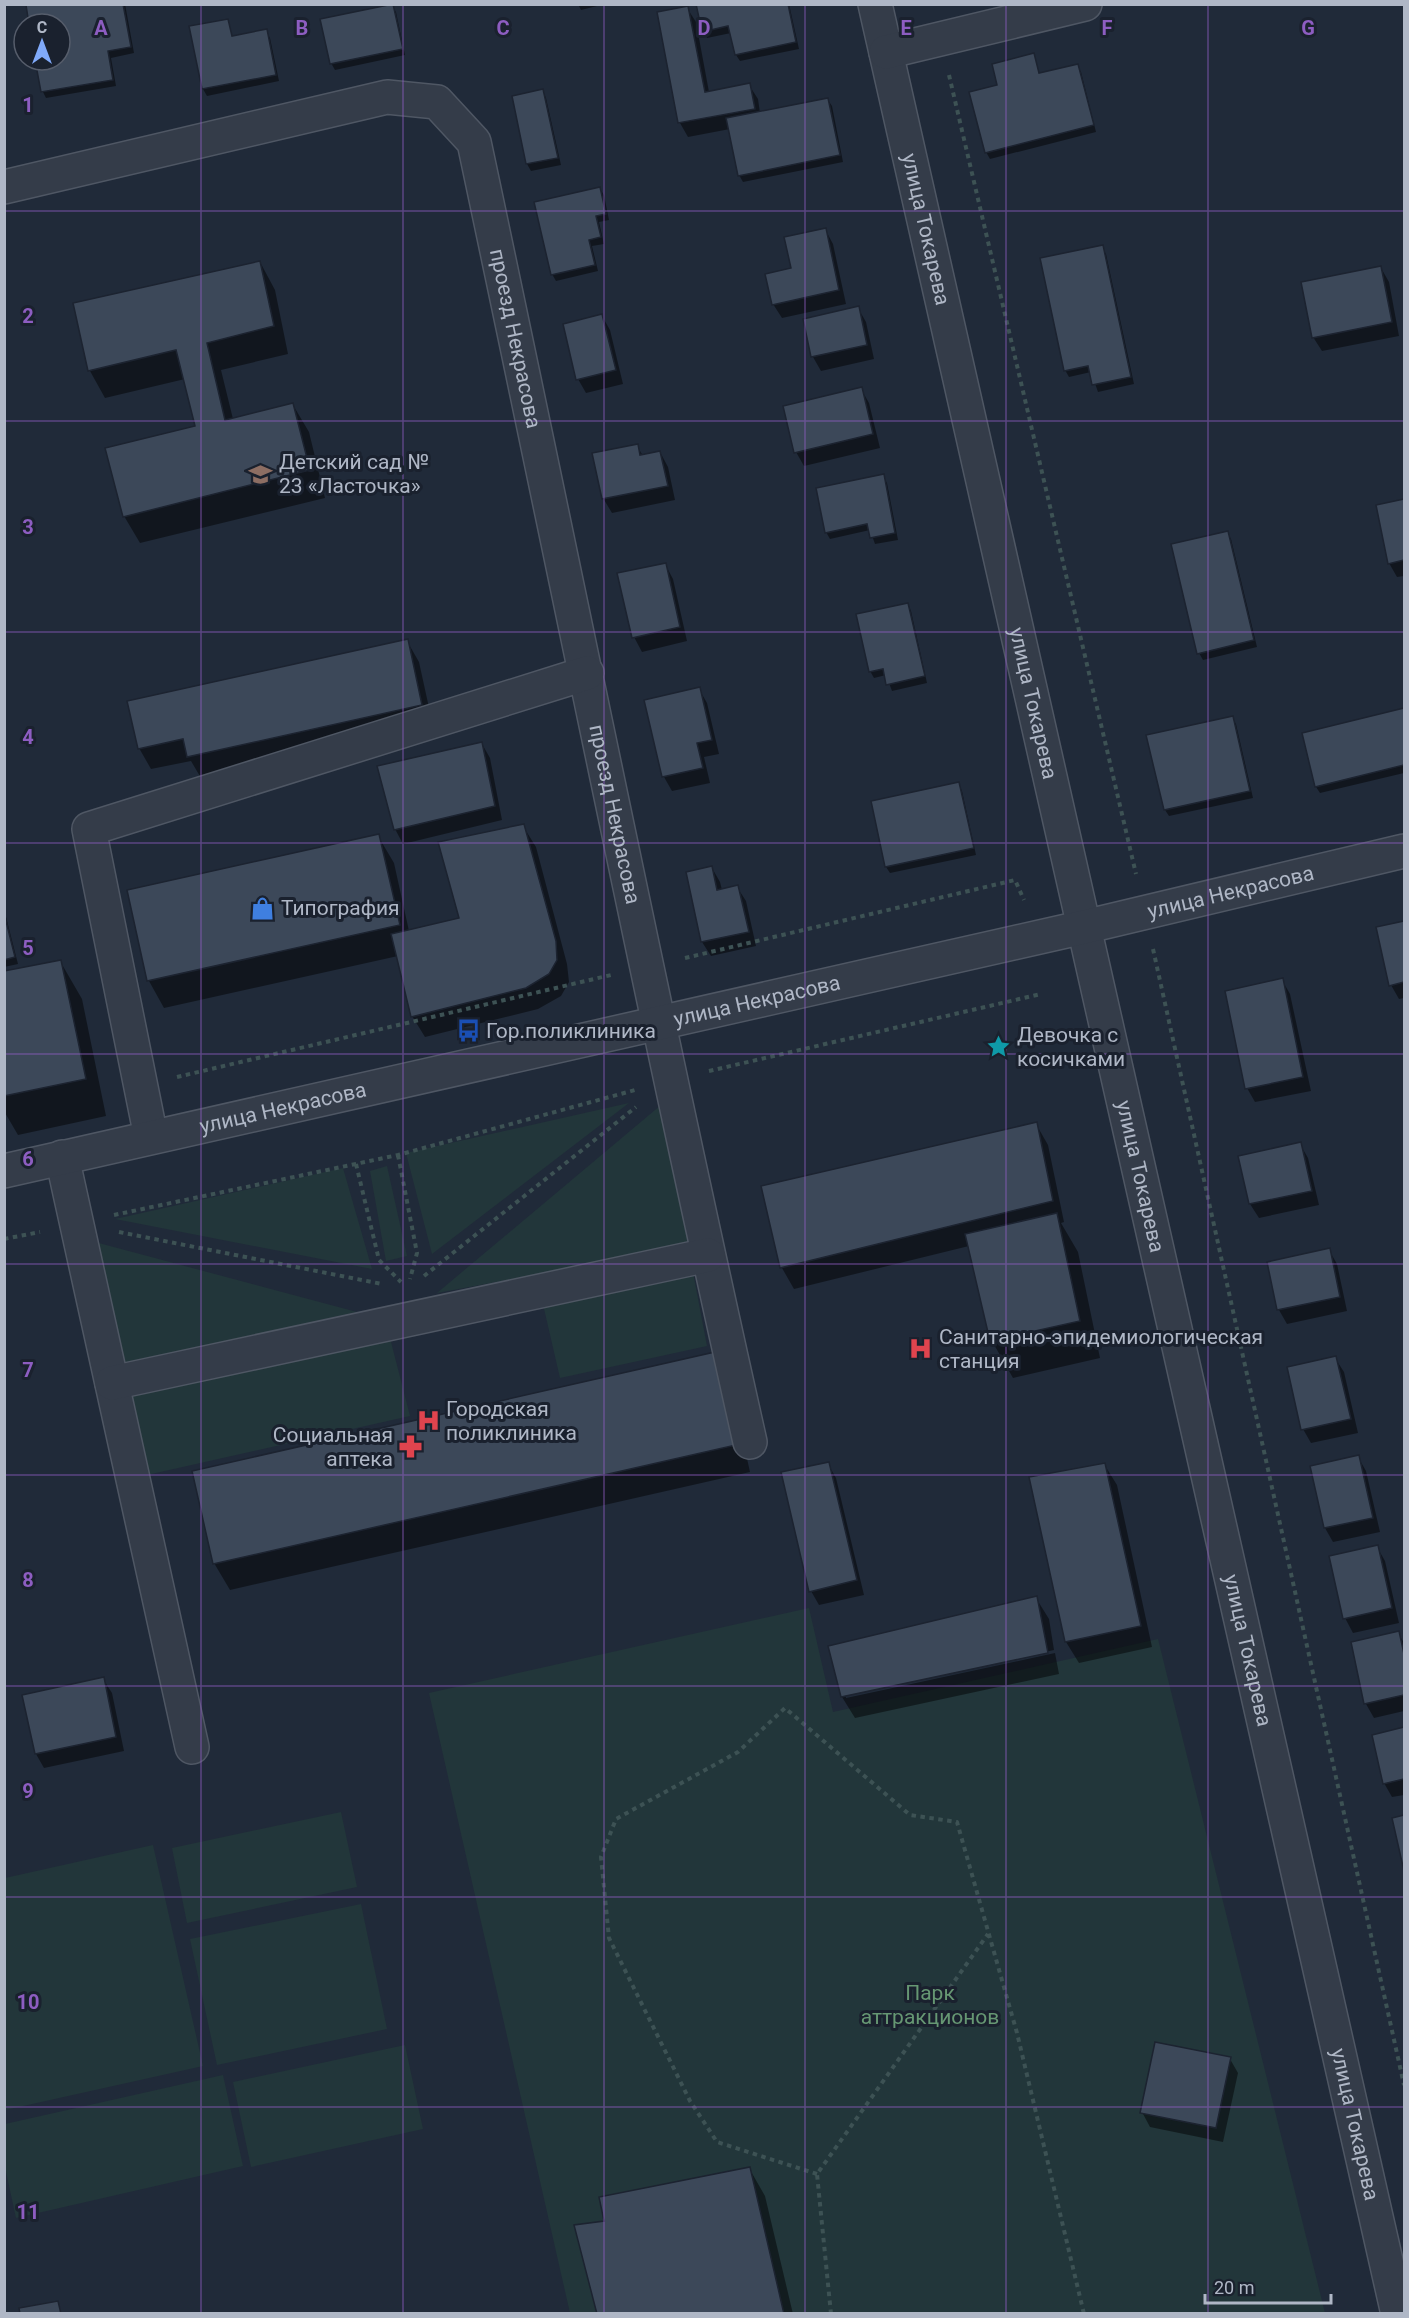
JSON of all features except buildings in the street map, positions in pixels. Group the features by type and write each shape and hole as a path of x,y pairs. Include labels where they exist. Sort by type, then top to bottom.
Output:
{"street":[{"name":"улица Токарева","path":"875,4 1398,2313"},
{"path":"886,52 1085,4"},
{"name":"проезд Некрасова","path":"4,187 387,97 437,102 474,142 587,673 646,967 750,1442"},
{"path":"151,1137 89,829 587,673"},
{"name":"улица Некрасова","path":"4,1170 1084,927 1404,851"},
{"path":"62,1157 192,1747"},
{"path":"112,1383 708,1255"}],"path":[{"path":"940,39 1145,912 1404,2085"},
{"path":"143,1101 177,1077 1015,880 1023,900 1136,873"},
{"path":"77,1223 398,1155 670,1080 1041,994"},
{"path":"417,1281 670,1080"},
{"path":"398,1155 417,1253 408,1289"},
{"path":"356,1164 379,1260 408,1289"},
{"path":"77,1223 385,1284"},
{"path":"396,1286 408,1289"},
{"path":"817,2174 717,2142 690,2101 609,1938 601,1857 616,1819 738,1752 785,1708 910,1815 957,1822 1017,2033 1083,2313"},
{"path":"831,2313 817,2174 989,1933"}],"green space":[{"path":"629,1103 432,1254 406,1153"},
{"path":"661,1105 690,1246 437,1293"},
{"path":"387,1166 407,1256 386,1261 370,1171"},
{"path":"343,1168 372,1269 115,1219"},
{"path":"95,1242 357,1312 121,1364"},
{"path":"692,1267 707,1346 560,1378 542,1300"},
{"path":"390,1338 410,1416 147,1475 130,1397"},
{"name":"Парк аттракционов","path":"809,1608 833,1712 1158,1639 1325,2313 570,2313 429,1693"},
{"path":"341,1812 357,1887 187,1923 172,1848"},
{"path":"153,1845 203,2066 5,2110 5,1878"},
{"path":"361,1904 387,2029 217,2065 190,1939"},
{"path":"405,2045 423,2129 251,2167 233,2082"},
{"path":"223,2075 243,2166 16,2218 5,2167 5,2124"}],"place":[{"name":"Детский сад № 23 «Ласточка»","path":"261,474"},
{"name":"Типография","path":"263,908"},
{"name":"Гор.поликлиника","path":"468,1031"},
{"name":"Девочка с косичками","path":"999,1047"},
{"name":"Санитарно-эпидемиологическая станция","path":"921,1349"},
{"name":"Городская поликлиника","path":"428,1421"},
{"name":"Социальная аптека","path":"411,1447"}]}
